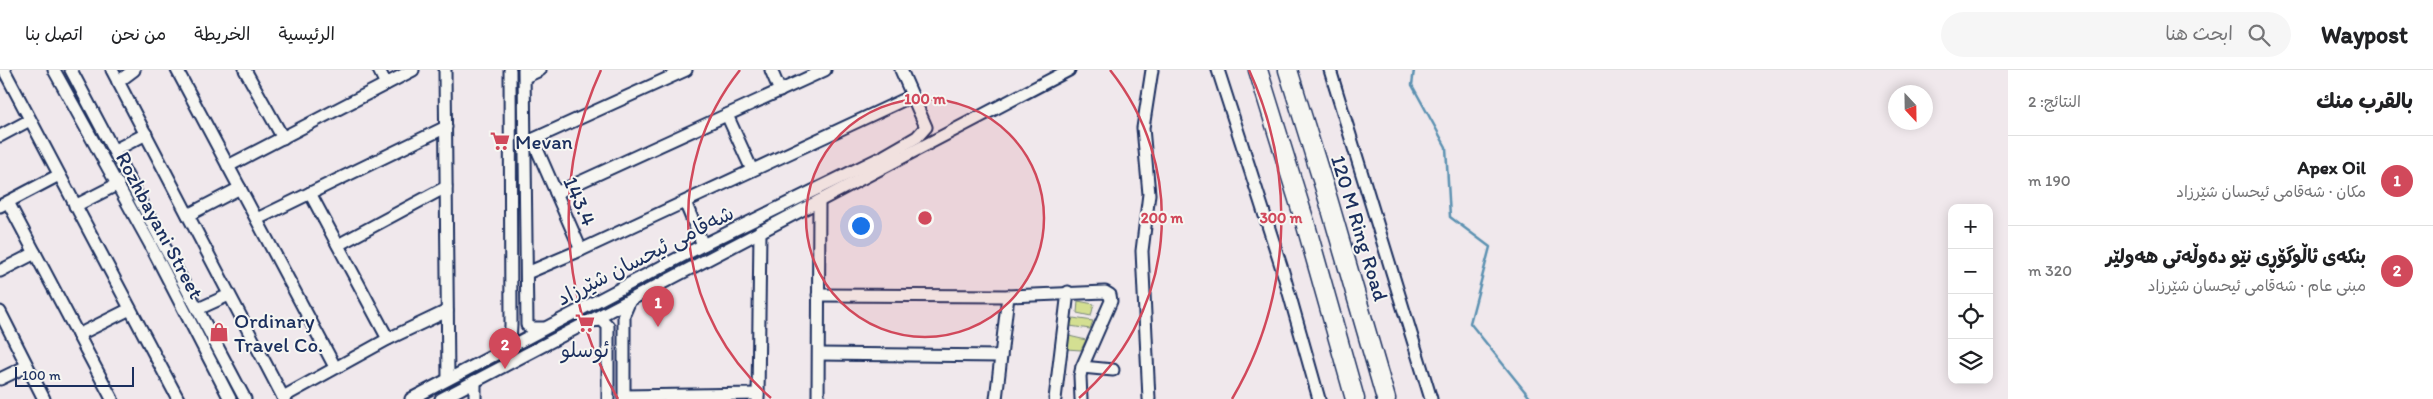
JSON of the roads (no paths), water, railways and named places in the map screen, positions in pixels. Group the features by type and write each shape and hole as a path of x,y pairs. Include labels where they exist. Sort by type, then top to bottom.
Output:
{"highway":[{"path":"1258,70 1305,222 1355,399"},
{"name":"120 M Ring Road","path":"1288,70 1328,199 1386,399"}],"street":[{"path":"4,70 178,399"},
{"name":"Rozhbayani Street","path":"54,70 118,184 230,399"},
{"name":"Rozhbayani Street","path":"71,70 245,399"},
{"path":"112,70 283,398 388,339 447,311"},
{"path":"118,82 134,70"},
{"path":"177,70 336,367"},
{"path":"245,70 282,138"},
{"path":"379,70 386,84"},
{"path":"228,166 413,70"},
{"path":"445,70 448,379"},
{"path":"503,350 510,341 511,325 510,70"},
{"path":"527,325 526,272 529,142 525,73 540,70"},
{"path":"529,142 686,70"},
{"path":"771,70 780,91"},
{"path":"556,193 826,70"},
{"path":"878,159 924,132 926,127 901,70"},
{"name":"شەقامی ئیحسان شێرزاد","path":"441,399 1069,70"},
{"path":"1149,399 1142,251 1149,194 1143,128 1152,70"},
{"path":"1218,70 1283,272 1319,399"},
{"path":"1330,70 1431,399"},
{"path":"526,272 581,250 912,96"},
{"path":"726,115 752,170"},
{"path":"0,136 30,120"},
{"path":"257,219 446,127"},
{"path":"115,150 146,134"},
{"name":"143.4","path":"529,142 556,193 581,250"},
{"name":"شەقامی ئیحسان شێرزاد","path":"411,399 703,245 878,159 891,156 900,157"},
{"path":"59,175 4,204 35,253 112,399"},
{"path":"75,206 118,184"},
{"path":"188,215 240,188"},
{"path":"338,245 446,188"},
{"path":"310,193 388,339"},
{"path":"818,201 818,399"},
{"path":"684,202 703,245"},
{"path":"630,300 625,310 624,398 758,397 760,231"},
{"path":"150,244 161,238"},
{"path":"0,271 35,253"},
{"path":"675,260 681,273"},
{"path":"818,295 1008,296 1068,292 1105,292 1110,295 1111,301 1082,367 1080,376 1081,399"},
{"path":"1055,399 1068,292"},
{"path":"198,309 229,294"},
{"path":"996,399 1008,296"},
{"path":"78,335 130,309"},
{"path":"0,312 44,399"},
{"path":"589,321 605,321 609,332 608,399"},
{"path":"511,325 521,330 527,325"},
{"path":"527,325 532,328 545,328"},
{"path":"609,332 615,327 624,331"},
{"path":"819,354 1001,356"},
{"path":"0,380 27,366"},
{"path":"1082,367 1112,370"},
{"path":"475,381 475,399"}],"waterway":[{"path":"1414,70 1412,85 1446,147 1450,217 1490,247 1470,323 1531,399"}],"place":[{"name":"Mevan","path":"500,141"},
{"name":"ئوسلو","path":"585,323"},
{"name":"Apex Oil","path":"658,327"},
{"name":"Ordinary Travel Co.","path":"219,332"},
{"name":"بنکەی ئاڵوگۆڕی نێو دەوڵەتی هەولێر","path":"505,369"}]}
